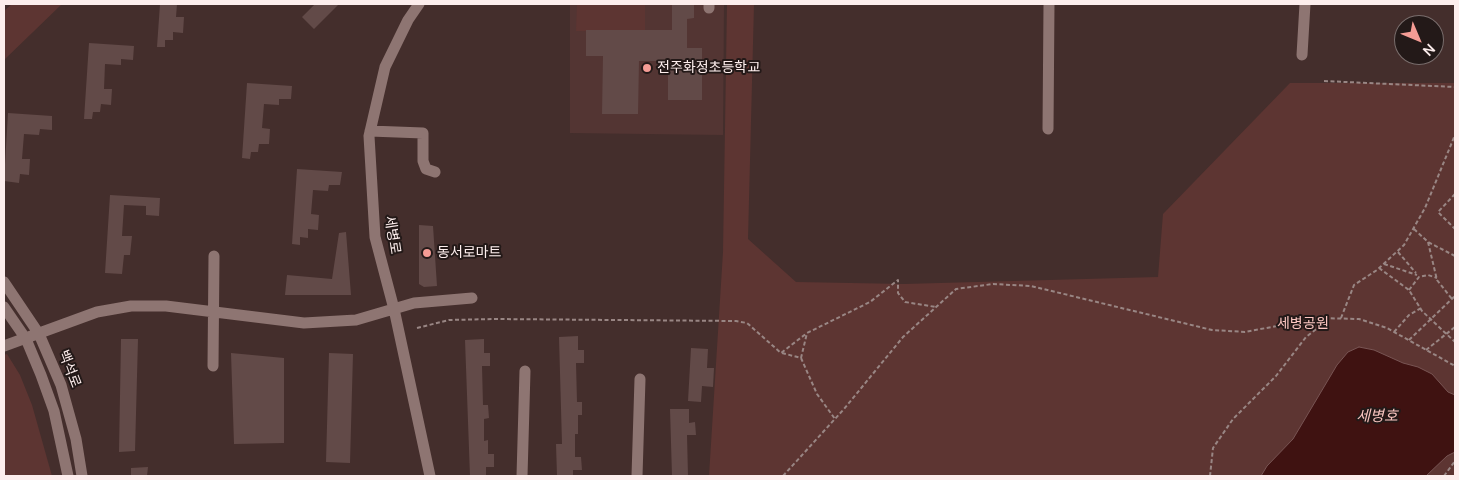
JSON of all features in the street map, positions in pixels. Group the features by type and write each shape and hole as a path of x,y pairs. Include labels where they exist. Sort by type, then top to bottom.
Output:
{"street":[{"name":"세병로","path":"418,4 385,67 370,131 375,237 394,309 430,476"},
{"path":"1048,129 1049,4"},
{"path":"1302,55 1305,4"},
{"path":"370,131 423,133 423,161 426,169 435,172"},
{"path":"213,366 214,256"},
{"name":"백석로","path":"4,282 39,334 61,385 76,439 82,476"},
{"path":"4,346 97,312 131,306 166,306 304,323 356,320 414,303 472,298"},
{"name":"백석로","path":"4,307 26,339 54,411 68,476"},
{"path":"522,476 524,371"},
{"path":"637,476 640,380"}],"path":[{"path":"1324,81 1455,87"},
{"path":"1341,318 1354,285 1380,268 1404,245 1425,208 1455,135"},
{"path":"1455,194 1438,212 1455,228"},
{"path":"1413,229 1428,242 1455,256"},
{"path":"1428,242 1437,278 1452,299"},
{"path":"1397,252 1418,276"},
{"path":"1384,264 1418,276 1428,275 1437,278"},
{"path":"1380,268 1409,290 1431,320 1455,342"},
{"path":"1409,290 1418,276"},
{"path":"781,353 807,333 870,302 898,280 898,293 905,302 936,307"},
{"path":"783,476 835,419 903,337 956,289 993,284 1031,286 1212,330 1245,332 1319,318 1359,320 1394,332 1455,366"},
{"path":"1409,340 1455,296"},
{"path":"1394,332 1409,315 1421,308"},
{"path":"1210,476 1213,448 1240,412 1276,376 1306,337 1319,327 1319,318"},
{"path":"417,328 450,320 495,319 736,321 747,323 781,353 801,358"},
{"path":"1426,350 1455,327"},
{"path":"807,333 801,358 817,394 835,419"},
{"path":"1444,476 1455,461"}],"shaded area":[{"name":"전주화정초등학교","path":"570,4 724,4 723,135 570,133"}],"green space":[{"path":"12,4 62,4 4,60 4,11"},
{"path":"577,4 645,4 645,32 576,31"},
{"name":"세병공원","path":"727,4 754,4 748,239 796,282 904,284 1158,277 1163,214 1290,83 1455,83 1455,476 709,476 723,252"},
{"path":"7,354 20,375 32,405 52,476 4,476 4,355"}],"water":[{"name":"세병호","path":"1359,347 1374,350 1432,374 1448,392 1455,395 1455,452 1447,456 1426,476 1261,476 1267,466 1293,439 1337,365 1348,352"}],"building":[{"path":"160,4 177,4 176,17 184,17 183,33 173,32 173,40 165,40 165,47 157,47"},
{"path":"315,4 339,4 314,29 302,17"},
{"path":"672,4 694,4 694,18 687,19 687,48 702,48 702,100 668,100 668,61 639,61 638,114 602,114 603,56 586,56 586,30 672,30"},
{"path":"89,43 134,46 133,60 121,59 121,65 105,64 104,89 112,89 111,105 101,104 100,112 93,112 92,119 84,119"},
{"path":"247,83 292,86 291,99 279,99 279,105 264,104 262,128 270,129 269,144 259,144 258,152 251,152 250,159 242,158"},
{"path":"8,113 52,116 52,130 40,129 39,135 24,134 22,159 30,159 29,175 20,174 19,183 4,181"},
{"path":"297,169 342,172 340,185 329,185 328,191 313,190 311,214 319,215 318,230 308,229 308,238 300,237 300,245 292,244"},
{"path":"110,195 160,198 159,216 146,215 146,206 124,205 122,236 132,236 130,255 124,255 122,274 105,273"},
{"path":"419,225 433,226 437,286 424,287 419,284"},
{"path":"346,232 351,295 285,295 287,275 332,279 339,233"},
{"path":"578,336 578,350 584,350 584,363 576,363 577,402 582,402 582,415 578,415 578,434 575,434 575,457 581,457 582,470 573,470 573,476 557,476 556,444 562,444 559,337"},
{"path":"121,339 138,339 135,451 119,452"},
{"path":"484,339 484,353 490,353 490,366 482,366 483,405 488,405 489,418 484,419 484,441 488,440 488,454 494,454 494,467 486,467 486,476 470,476 465,340"},
{"path":"691,348 708,349 707,368 714,368 713,387 702,386 701,402 688,401"},
{"path":"231,353 284,358 284,443 234,444"},
{"path":"329,353 353,354 350,463 326,462"},
{"path":"670,409 689,409 689,423 695,422 696,435 687,435 688,476 672,476"},
{"path":"148,467 147,476 131,476 131,468"}],"place":[{"name":"전주화정초등학교","path":"647,68"},
{"name":"동서로마트","path":"427,253"}]}
